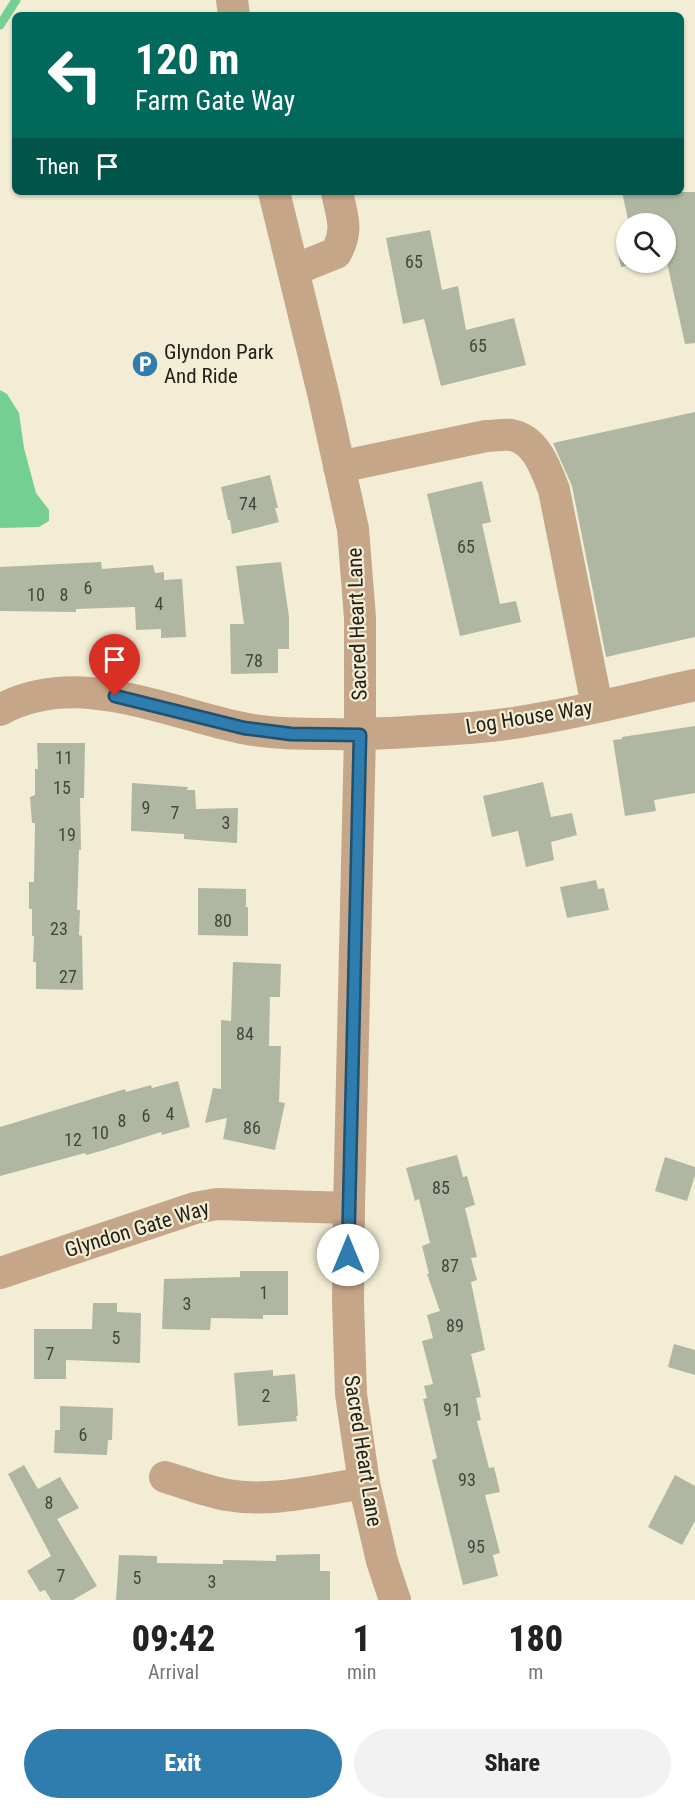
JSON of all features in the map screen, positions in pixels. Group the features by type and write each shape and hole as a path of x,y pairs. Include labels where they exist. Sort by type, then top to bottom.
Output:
{"street":[{"name":"Sacred Heart Lane","path":"275,195 294,270 352,529 360,618 360,735 349,1208 348,1302 351,1395 364,1483 382,1561 395,1600"},
{"path":"294,270 336,253 342,243 345,231 338,195"},
{"path":"339,466 486,436 510,435 523,439 532,447 546,468 554,490 597,706"},
{"name":"Log House Way","path":"0,710 39,695 76,691 115,696 244,728 291,734 360,735 479,728 532,720 695,685"},
{"name":"Glyndon Gate Way","path":"0,1273 195,1208 217,1204 349,1208"},
{"path":"165,1477 225,1495 247,1497 274,1497 364,1483"}],"shaded area":[{"path":"0,390 7,394 19,413 24,448 36,493 49,510 49,521 39,527 0,528"}],"building":[{"path":"684,192 695,192 695,343 685,344 669,273 676,273 676,213 627,213 623,195 684,195"},
{"path":"430,230 442,290 458,286 466,330 514,318 526,365 441,386 424,319 403,324 386,238"},
{"path":"695,412 695,637 606,657 572,486 553,443"},
{"path":"270,475 279,522 232,534 221,487"},
{"path":"482,481 491,522 482,524 500,604 516,601 521,622 460,636 427,494"},
{"path":"101,562 102,569 153,565 155,573 164,572 164,580 182,579 186,637 161,638 161,629 136,630 135,607 76,609 76,612 0,611 0,567"},
{"path":"281,562 289,617 289,649 278,649 278,673 231,674 230,624 244,624 236,566"},
{"path":"695,726 695,793 654,800 656,811 625,816 613,740"},
{"path":"37,743 85,743 84,798 80,798 81,850 79,850 77,910 80,910 79,935 82,936 83,990 36,989 29,882 34,882 35,823 32,823 30,797 35,795 35,769 38,769"},
{"path":"543,782 551,817 572,813 577,835 551,842 554,860 526,867 518,831 492,837 483,796"},
{"path":"132,783 188,787 187,790 195,790 196,809 238,808 237,843 184,839 184,834 131,831"},
{"path":"596,880 598,889 604,888 609,910 567,918 560,887"},
{"path":"198,888 246,889 248,936 198,935"},
{"path":"233,962 281,964 280,997 270,997 269,1046 281,1046 279,1102 285,1103 275,1150 223,1139 227,1118 205,1123 213,1088 221,1089 221,1020 231,1021"},
{"path":"178,1081 190,1127 162,1135 161,1132 101,1151 86,1155 85,1153 0,1176 0,1127 125,1089 126,1092"},
{"path":"457,1155 463,1177 467,1176 475,1205 465,1208 477,1257 471,1258 477,1280 471,1282 485,1350 471,1354 481,1397 476,1398 481,1420 477,1421 489,1468 494,1467 500,1492 485,1495 500,1553 493,1555 498,1576 463,1585 432,1460 437,1458 423,1399 427,1398 424,1386 433,1384 422,1341 433,1338 427,1315 440,1311 427,1274 429,1274 422,1246 430,1243 419,1199 415,1201 406,1168"},
{"path":"665,1157 695,1167 695,1175 687,1201 655,1191"},
{"path":"240,1271 288,1271 288,1315 263,1315 263,1319 211,1318 210,1330 162,1329 164,1279 240,1277"},
{"path":"93,1303 117,1303 117,1312 141,1313 140,1363 66,1360 66,1379 34,1379 34,1329 92,1329"},
{"path":"674,1344 695,1350 695,1375 668,1367"},
{"path":"273,1370 273,1376 295,1374 297,1421 238,1426 234,1373"},
{"path":"60,1406 113,1408 112,1440 108,1440 107,1455 54,1453 55,1430 60,1430"},
{"path":"24,1465 38,1489 60,1477 79,1508 57,1519 97,1586 73,1600 51,1600 45,1590 40,1592 27,1571 51,1556 8,1474"},
{"path":"675,1475 695,1486 695,1521 682,1545 648,1527"},
{"path":"320,1554 320,1571 330,1571 330,1600 116,1600 119,1555 157,1556 157,1563 223,1564 223,1560 276,1561 276,1555"}],"waterway":[{"path":"0,25 16,0"}],"place":[{"name":"Glyndon Park And Ride","path":"145,364"}],"route":[{"path":"115,696 244,728 291,734 360,735 348,1255"}]}
